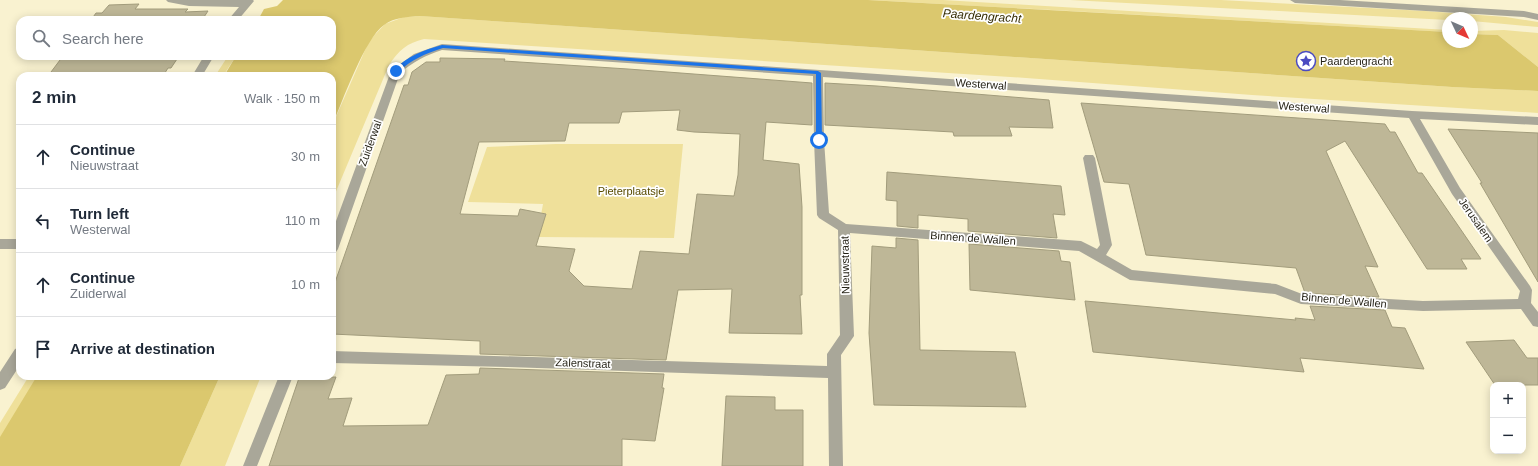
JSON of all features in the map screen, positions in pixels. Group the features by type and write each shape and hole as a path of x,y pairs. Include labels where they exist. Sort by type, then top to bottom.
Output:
{"street":[{"path":"171,0 189,3 248,2"},
{"path":"1295,0 1524,14 1538,17"},
{"path":"236,16 248,2"},
{"name":"Westerwal","path":"425,52 442,47 1412,115 1538,121"},
{"name":"Zuiderwal","path":"336,238 396,71 411,59 425,52"},
{"path":"199,72 207,60"},
{"name":"Nieuwstraat","path":"818,73 819,140 823,215 844,228 847,336 834,354 836,466"},
{"name":"Jerusalem","path":"1412,115 1456,191 1526,290 1524,304"},
{"path":"1089,158 1106,245 1099,256"},
{"name":"Binnen de Wallen","path":"844,228 1081,246 1130,275 1276,289 1301,299 1423,306 1524,304"},
{"path":"0,244 16,244"},
{"path":"1524,304 1538,322"},
{"name":"Zalenstraat","path":"336,357 835,372"},
{"path":"0,384 16,359"},
{"path":"250,466 284,380"}],"green space":[{"path":"869,0 943,0 1442,30 1442,32"},
{"path":"1070,0 1221,0 1442,12 1442,20"},
{"path":"1478,15 1506,17 1538,22 1538,27 1478,22"},
{"path":"420,16 1452,87 1538,91 1538,113 424,39 408,45 396,55 389,65 336,191 336,117 369,41 385,24 404,17"},
{"path":"1504,30 1538,33 1538,67 1498,35 1478,34 1478,31"},
{"path":"225,60 233,60 226,72 218,72"},
{"name":"Pieterplaatsje","path":"556,144 683,144 674,238 537,237 543,204 468,202 487,147"},
{"path":"27,380 36,380 0,439 0,423"},
{"path":"218,380 259,380 225,466 180,466"}],"water":[{"name":"Paardengracht","path":"283,0 868,0 1442,32 1442,48 1478,48 1478,34 1498,35 1538,67 1538,91 1452,87 420,16 392,20 377,32 362,56 336,116 336,72 226,72 234,60 336,60 336,16 260,16 264,9 277,6"},
{"path":"35,380 218,380 180,466 0,466 0,437"}],"building":[{"path":"139,4 135,9 188,9 185,12 208,11 205,16 94,16 96,13 102,13 109,5"},
{"path":"440,58 505,59 504,61 812,83 812,125 766,122 763,160 799,164 802,207 802,295 800,295 802,334 729,333 732,289 678,290 666,360 480,354 480,341 336,334 336,280 404,85 408,85 412,72 426,62 440,62","holes":["680,110 677,130 740,134 738,175 734,196 697,194 689,254 640,251 632,289 584,286 569,271 575,249 536,246 546,214 520,209 518,216 460,214 479,142 565,141 569,123 619,123 622,112"]},
{"path":"60,60 176,60 171,68 168,68 166,72 51,72"},
{"path":"825,83 1049,100 1053,128 1009,127 1012,136 954,136 953,132 825,125"},
{"path":"1081,103 1385,124 1390,132 1395,132 1418,173 1422,173 1481,259 1461,259 1467,269 1427,269 1345,141 1326,151 1378,267 1365,266 1379,297 1305,293 1296,268 1146,255 1129,184 1104,182"},
{"path":"1448,129 1538,133 1538,282 1480,183 1482,183"},
{"path":"887,172 1061,186 1065,215 1053,214 1057,238 968,231 968,219 918,215 918,228 897,226 897,201 886,200"},
{"path":"896,238 918,240 920,350 1015,352 1026,407 874,405 869,333 872,246 896,248"},
{"path":"969,244 1059,251 1061,261 1070,262 1075,300 970,290"},
{"path":"1085,301 1296,320 1295,318 1315,320 1310,306 1385,310 1392,327 1405,328 1424,369 1300,358 1304,372 1093,352"},
{"path":"1514,340 1527,358 1538,358 1538,385 1526,385 1526,382 1493,382 1466,342"},
{"path":"480,368 664,374 662,388 664,388 655,441 622,439 622,466 269,466 298,380 335,380 328,399 352,398 343,426 428,425 446,375 479,374"},
{"path":"726,396 775,397 775,410 803,410 803,466 722,466"}],"place":[{"name":"Paardengracht","path":"1306,61"}],"route":[{"path":"396,71 411,59 425,52 442,47 818,73 819,140"}]}
